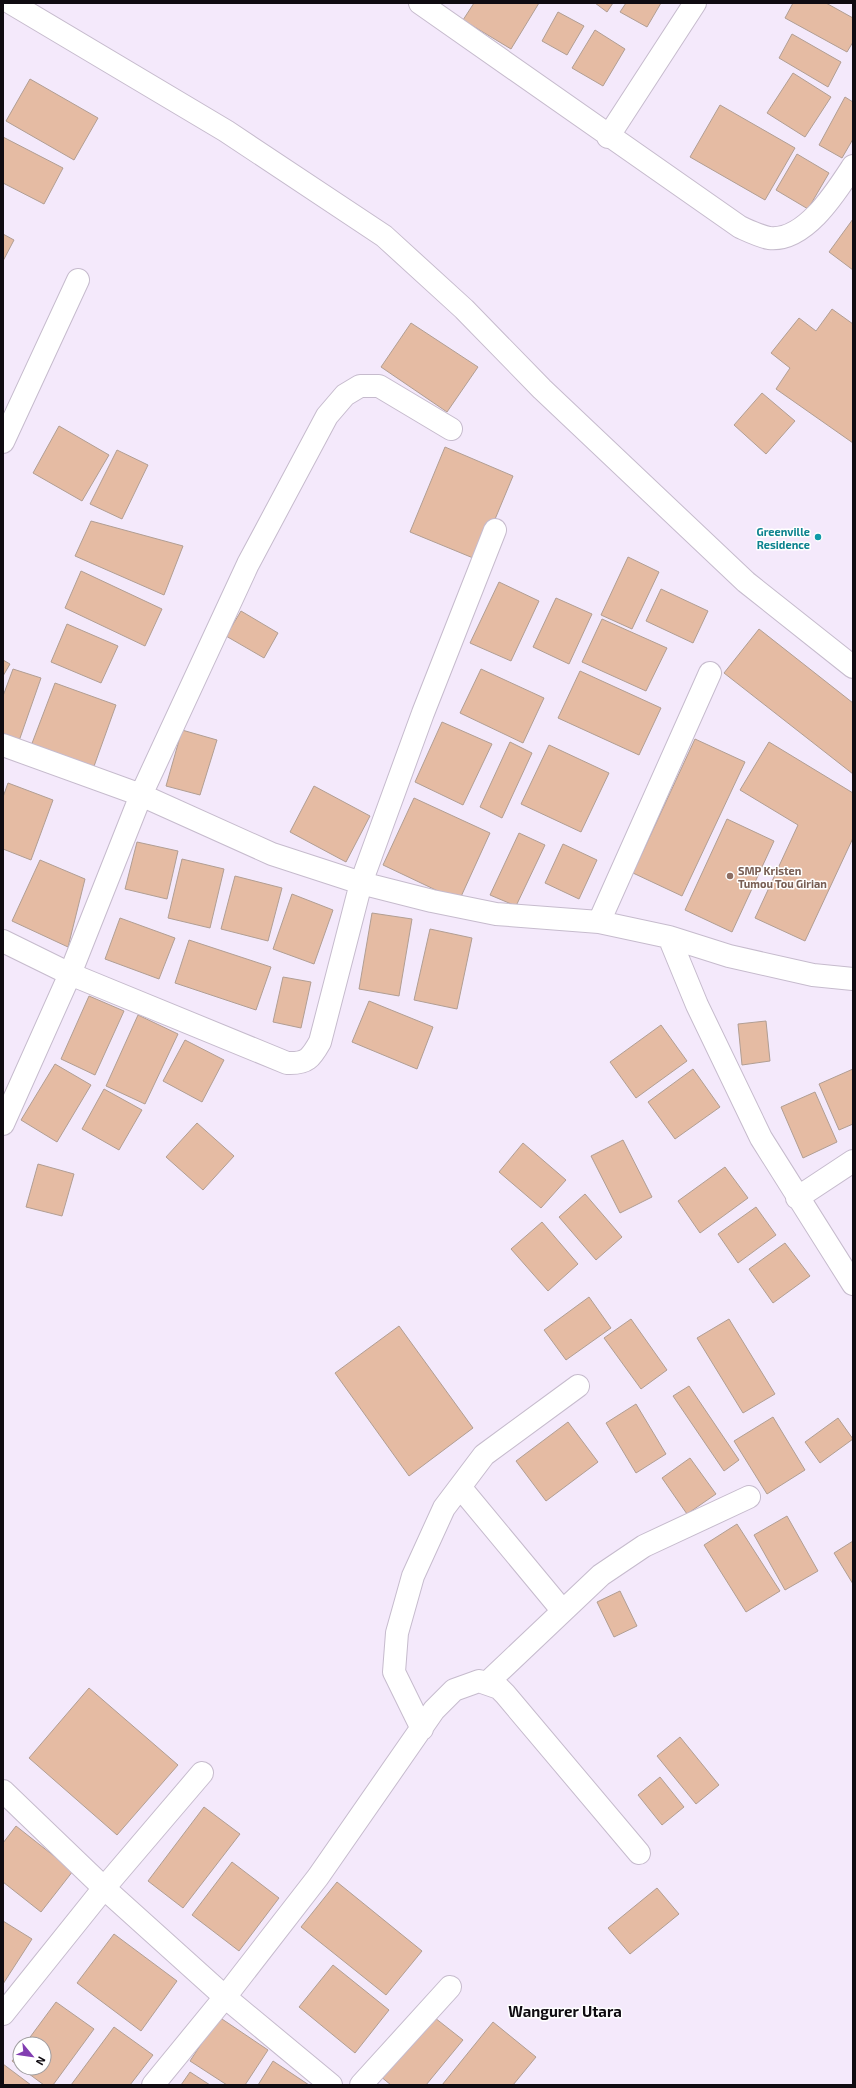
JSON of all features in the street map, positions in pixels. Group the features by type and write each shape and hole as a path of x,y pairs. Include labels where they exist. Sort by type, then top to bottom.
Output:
{"street":[{"path":"11,3 226,131 384,236 464,309 542,389 746,582 853,667"},
{"path":"420,3 608,137 740,227 770,238 791,234 808,223 829,203 853,166"},
{"path":"608,137 695,3"},
{"path":"3,442 78,280"},
{"path":"3,1124 70,974 141,795 248,564 327,416 345,395 360,386 379,386 451,429"},
{"path":"3,940 70,974 287,1063 298,1063 312,1057 320,1042 361,883 423,713 495,530"},
{"path":"599,922 710,673"},
{"path":"3,745 141,795 272,854 361,883 432,901 496,914 599,922 669,937 729,956 798,972 853,979"},
{"path":"669,937 698,1005 761,1138 797,1198 853,1284"},
{"path":"797,1198 853,1161"},
{"path":"422,1729 394,1672 397,1633 413,1576 444,1508 484,1455 578,1386"},
{"path":"460,1487 562,1610"},
{"path":"487,1683 562,1610 601,1575 644,1546 749,1497"},
{"path":"152,2085 225,1997 318,1877 434,1710 454,1690 479,1681 499,1688 506,1694 639,1853"},
{"path":"3,2014 104,1888 202,1773"},
{"path":"3,1791 104,1888 225,1997 331,2085"},
{"path":"361,2085 450,1988"}],"building":[{"path":"474,3 539,3 511,49 463,20"},
{"path":"595,3 613,3 607,12"},
{"path":"626,3 661,3 647,27 620,12"},
{"path":"793,3 826,3 853,18 853,42 847,52 785,18"},
{"path":"558,12 584,26 567,55 542,41"},
{"path":"595,30 625,49 603,86 572,68"},
{"path":"792,34 841,62 828,87 779,58"},
{"path":"793,73 831,97 805,137 767,113"},
{"path":"30,79 98,118 74,160 6,121"},
{"path":"845,97 853,102 853,139 842,158 819,145"},
{"path":"720,105 795,148 765,200 690,157"},
{"path":"3,137 63,168 44,204 3,183"},
{"path":"797,154 829,173 808,209 776,190"},
{"path":"853,219 853,270 829,252"},
{"path":"3,234 14,240 3,261"},
{"path":"832,309 853,324 853,443 776,389 790,368 771,353 799,318 816,331"},
{"path":"411,323 478,367 447,412 381,367"},
{"path":"762,393 795,421 766,454 734,425"},
{"path":"59,426 109,455 82,501 33,473"},
{"path":"445,447 513,476 478,560 410,532"},
{"path":"117,450 148,465 122,519 90,504"},
{"path":"91,521 183,546 164,595 75,556"},
{"path":"628,557 659,572 632,629 601,615"},
{"path":"81,571 162,609 145,646 65,608"},
{"path":"499,582 539,601 511,661 470,643"},
{"path":"661,589 708,611 693,643 646,621"},
{"path":"556,598 592,614 569,664 533,647"},
{"path":"241,611 278,633 264,658 226,636"},
{"path":"602,619 667,648 646,691 582,662"},
{"path":"67,624 118,646 101,683 51,662"},
{"path":"759,629 853,703 853,774 724,673"},
{"path":"3,660 10,664 3,676"},
{"path":"13,669 41,678 19,741 3,735 3,696"},
{"path":"481,669 544,698 523,743 460,713"},
{"path":"580,671 661,708 639,755 558,718"},
{"path":"55,683 116,705 93,769 31,746"},
{"path":"442,722 492,744 463,805 415,782"},
{"path":"182,730 217,740 200,795 166,786"},
{"path":"695,739 745,762 682,896 633,873"},
{"path":"510,742 532,753 502,818 480,807"},
{"path":"769,742 853,793 853,838 805,941 755,918 798,825 740,790"},
{"path":"549,745 609,773 581,832 521,804"},
{"path":"8,783 53,800 31,860 3,849 3,797"},
{"path":"314,786 370,816 346,862 290,832"},
{"path":"414,798 490,833 459,901 383,865"},
{"name":"SMP Kristen Tumou Tou Girian","path":"727,819 774,841 732,932 685,910"},
{"path":"519,833 545,845 516,906 490,895"},
{"path":"137,842 178,851 167,899 125,889"},
{"path":"563,844 597,860 579,899 545,883"},
{"path":"182,859 224,869 210,928 168,918"},
{"path":"40,860 85,879 68,947 12,921"},
{"path":"235,876 282,888 268,941 221,929"},
{"path":"292,894 333,910 314,964 273,949"},
{"path":"372,913 412,919 399,996 359,989"},
{"path":"120,918 175,938 159,979 105,959"},
{"path":"430,929 472,938 457,1009 414,1000"},
{"path":"189,940 271,967 256,1010 175,983"},
{"path":"283,977 311,982 301,1028 273,1022"},
{"path":"89,996 124,1011 95,1075 61,1059"},
{"path":"369,1001 433,1027 417,1069 352,1042"},
{"path":"138,1015 178,1034 145,1104 106,1086"},
{"path":"766,1021 770,1061 742,1065 738,1024"},
{"path":"661,1025 687,1061 636,1098 610,1062"},
{"path":"185,1040 224,1060 202,1102 163,1081"},
{"path":"55,1064 91,1085 57,1142 21,1120"},
{"path":"693,1069 720,1107 675,1139 648,1102"},
{"path":"853,1069 853,1124 839,1130 819,1084"},
{"path":"104,1089 142,1110 119,1150 82,1129"},
{"path":"815,1092 837,1142 803,1158 781,1107"},
{"path":"197,1123 234,1156 203,1190 166,1157"},
{"path":"623,1140 652,1197 620,1213 591,1156"},
{"path":"523,1143 566,1180 541,1208 499,1172"},
{"path":"38,1164 74,1174 62,1216 26,1207"},
{"path":"725,1167 748,1198 700,1233 678,1201"},
{"path":"585,1194 622,1237 596,1260 559,1217"},
{"path":"756,1207 776,1235 738,1263 718,1234"},
{"path":"542,1222 578,1264 548,1291 511,1249"},
{"path":"785,1243 810,1276 773,1303 749,1269"},
{"path":"589,1297 611,1328 566,1360 544,1330"},
{"path":"631,1319 667,1370 641,1389 604,1338"},
{"path":"729,1319 775,1394 743,1413 697,1338"},
{"path":"399,1326 473,1428 409,1476 335,1373"},
{"path":"689,1386 739,1460 724,1471 673,1396"},
{"path":"636,1404 666,1454 636,1473 606,1423"},
{"path":"773,1417 805,1470 767,1494 734,1441"},
{"path":"838,1418 853,1439 820,1463 805,1442"},
{"path":"568,1422 598,1462 546,1501 516,1461"},
{"path":"690,1458 716,1494 687,1514 662,1478"},
{"path":"787,1516 818,1571 785,1590 754,1535"},
{"path":"737,1524 780,1591 746,1612 704,1545"},
{"path":"853,1541 853,1584 834,1553"},
{"path":"620,1591 637,1626 614,1637 597,1602"},
{"path":"89,1688 178,1765 117,1835 29,1758"},
{"path":"680,1737 719,1785 696,1804 657,1756"},
{"path":"660,1777 684,1807 662,1825 638,1795"},
{"path":"204,1807 240,1834 183,1908 148,1881"},
{"path":"16,1826 73,1871 41,1912 3,1882 3,1843"},
{"path":"232,1862 279,1898 239,1951 192,1915"},
{"path":"337,1882 422,1951 386,1995 301,1927"},
{"path":"657,1888 679,1914 630,1954 608,1928"},
{"path":"3,1921 32,1939 3,1984"},
{"path":"114,1934 177,1981 141,2031 77,1983"},
{"path":"333,1965 389,2010 355,2053 299,2007"},
{"path":"56,2002 94,2029 53,2085 44,2085 32,2076 52,2076 52,2036 31,2036"},
{"path":"430,2014 463,2040 426,2085 391,2085 380,2076"},
{"path":"219,2017 268,2050 245,2085 227,2085 190,2061"},
{"path":"493,2022 536,2057 513,2085 442,2085"},
{"path":"114,2027 153,2055 130,2085 71,2085"},
{"path":"273,2061 309,2085 258,2085"},
{"path":"3,2064 12,2071 12,2076 19,2076 31,2085 3,2085"},
{"path":"190,2072 210,2085 181,2085"}],"place":[{"name":"Greenville Residence","path":"818,537"},
{"name":"SMP Kristen Tumou Tou Girian","path":"730,876"}],"district":[{"name":"Wangurer Utara","path":"565,2011"}]}
